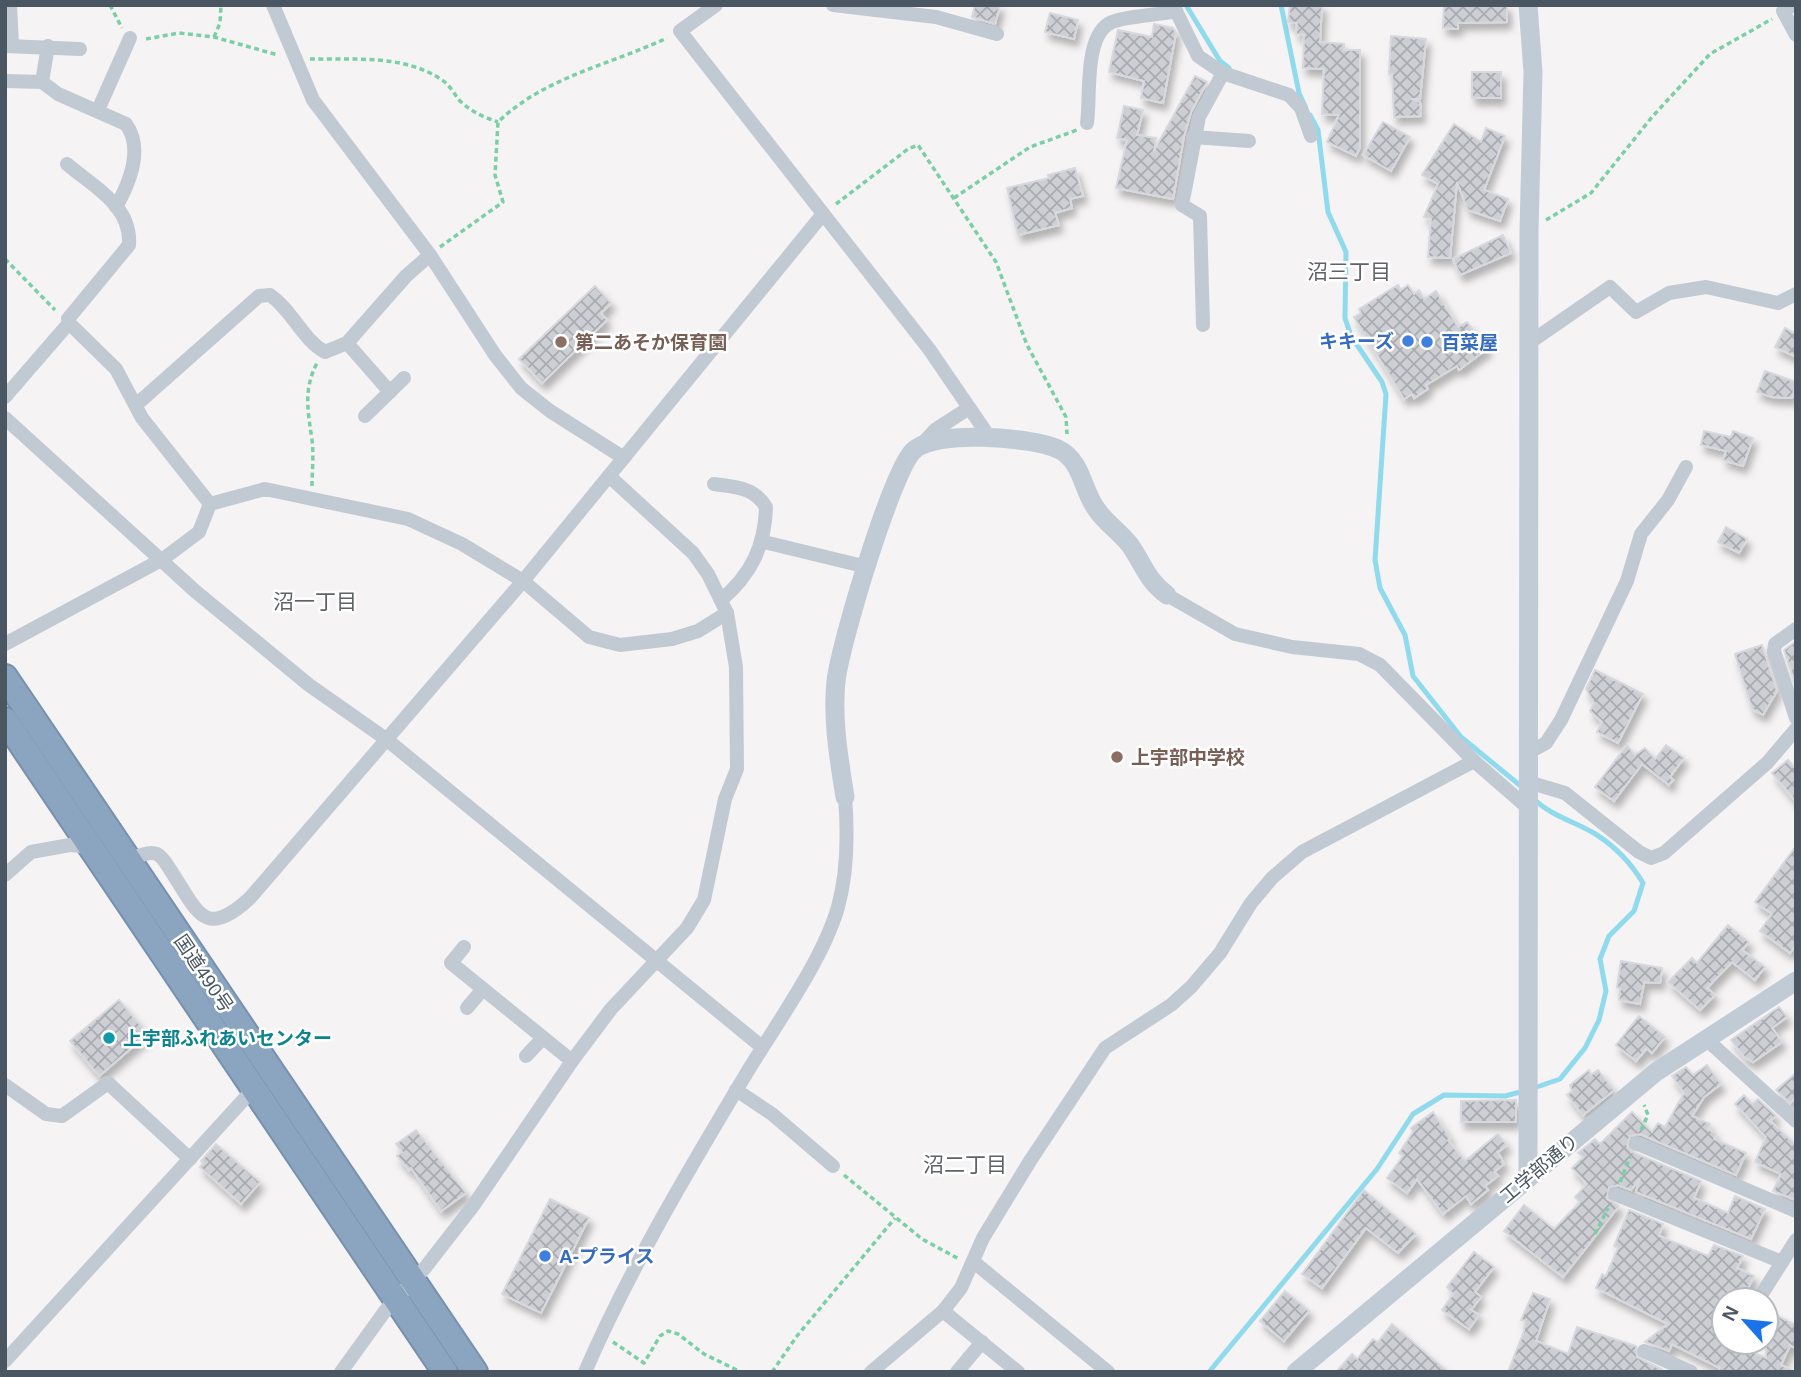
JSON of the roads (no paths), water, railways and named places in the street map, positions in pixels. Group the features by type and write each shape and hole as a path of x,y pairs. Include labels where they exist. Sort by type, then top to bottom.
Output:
{"highway":[{"name":"国道490号","path":"5,677 475,1372"},
{"name":"国道490号","path":"5,720 444,1372"}],"street":[{"path":"10,5 9,46 80,49"},
{"path":"273,5 313,100 336,135 430,255 495,355 521,388 550,411 624,458"},
{"path":"716,5 680,31 929,349 990,438"},
{"path":"832,5 936,17 997,34"},
{"path":"1528,1176 1529,231 1533,72 1529,6"},
{"path":"1087,123 1090,105 1088,77 1101,31 1112,22 1175,8 1198,56 1223,73 1289,95 1301,108 1311,136"},
{"path":"1788,8 1796,35"},
{"path":"98,110 130,38"},
{"path":"42,82 48,46"},
{"path":"1203,324 1200,216 1182,205 1199,117 1223,73"},
{"path":"5,81 42,82 58,94 126,124 134,142 131,177 116,207"},
{"path":"1194,137 1249,141"},
{"path":"67,164 108,195 127,228 128,246 68,318 69,323 116,369 137,404 142,418 210,504"},
{"path":"5,876 31,852 89,845 128,860 150,852 162,857 196,909 206,917 218,920 230,916 250,898 523,581 824,214"},
{"path":"137,404 259,296 270,295 282,304 313,345 325,352 347,344 406,276 430,255"},
{"path":"1529,343 1609,287 1636,312 1670,293 1706,287 1778,303 1796,294"},
{"path":"5,397 69,323"},
{"path":"347,344 390,392"},
{"path":"365,416 404,379"},
{"path":"585,1372 601,1334 671,1198 814,960 838,909 846,865 848,830 836,736 836,679 846,633 901,472 914,451 935,429 969,408"},
{"path":"5,418 163,559 195,591 309,685 386,739 762,1047"},
{"path":"922,444 949,438 990,438 1057,449 1069,457 1097,510 1130,546 1151,583 1234,634 1292,647 1359,654 1380,665 1474,761 1528,808"},
{"path":"1528,753 1546,743 1561,720 1622,593 1641,534 1668,500 1686,467"},
{"path":"341,1372 395,1298 413,1281 473,1206 572,1061 655,959 687,928 704,900 725,799 737,769 736,667 724,606 692,553 610,476"},
{"path":"210,504 265,489 408,519 462,544 523,581 589,637 620,645 672,639 698,631 724,606 764,542 766,507 761,499 743,488 715,484"},
{"path":"5,644 163,559 199,531 210,504"},
{"path":"764,542 867,567"},
{"path":"1796,629 1775,644 1774,651 1796,718"},
{"path":"1528,782 1565,793 1639,852 1651,858 1664,853 1701,817 1752,776 1796,729"},
{"path":"871,1372 943,1311 961,1288 975,1264 983,1238 1105,1048 1171,1005 1191,987 1220,953 1251,903 1272,878 1302,852 1474,761"},
{"path":"464,947 451,963 572,1061"},
{"name":"工学部通り","path":"1296,1372 1638,1086 1705,1038 1796,981"},
{"path":"467,1008 483,989"},
{"path":"526,1056 543,1038"},
{"path":"1705,1038 1796,1121"},
{"path":"5,1361 270,1070"},
{"path":"5,1085 46,1115 62,1116 108,1083 190,1159"},
{"path":"736,1090 772,1114 833,1166"},
{"path":"1636,1143 1796,1211"},
{"path":"1615,1194 1782,1262"},
{"path":"1767,1286 1796,1240"},
{"path":"975,1264 1108,1372"},
{"path":"943,1311 1018,1372"},
{"path":"957,1372 982,1342"},
{"path":"1644,1351 1690,1372"}],"waterway":[{"path":"1186,5 1220,61 1229,68"},
{"path":"1281,5 1299,93 1304,104"},
{"path":"1310,115 1318,130 1328,212 1346,252 1345,318 1351,336 1382,382 1386,394 1375,560 1380,588 1405,635 1413,676 1461,737 1522,787"},
{"path":"1534,799 1548,810 1604,840 1623,856 1643,883 1634,911 1609,936 1600,959 1606,991 1599,1020 1585,1048 1560,1079 1534,1088"},
{"path":"1209,1372 1377,1169 1413,1114 1444,1095 1505,1096 1524,1091"}],"place":[{"name":"キキーズ","path":"1408,341"},
{"name":"第二あそか保育園","path":"561,342"},
{"name":"百菜屋","path":"1427,342"},
{"name":"上宇部中学校","path":"1117,757"},
{"name":"上宇部ふれあいセンター","path":"109,1038"},
{"name":"A-プライス","path":"545,1256"}],"district":[{"name":"沼三丁目","path":"1349,272"},
{"name":"沼一丁目","path":"315,602"},
{"name":"沼二丁目","path":"965,1165"}]}
